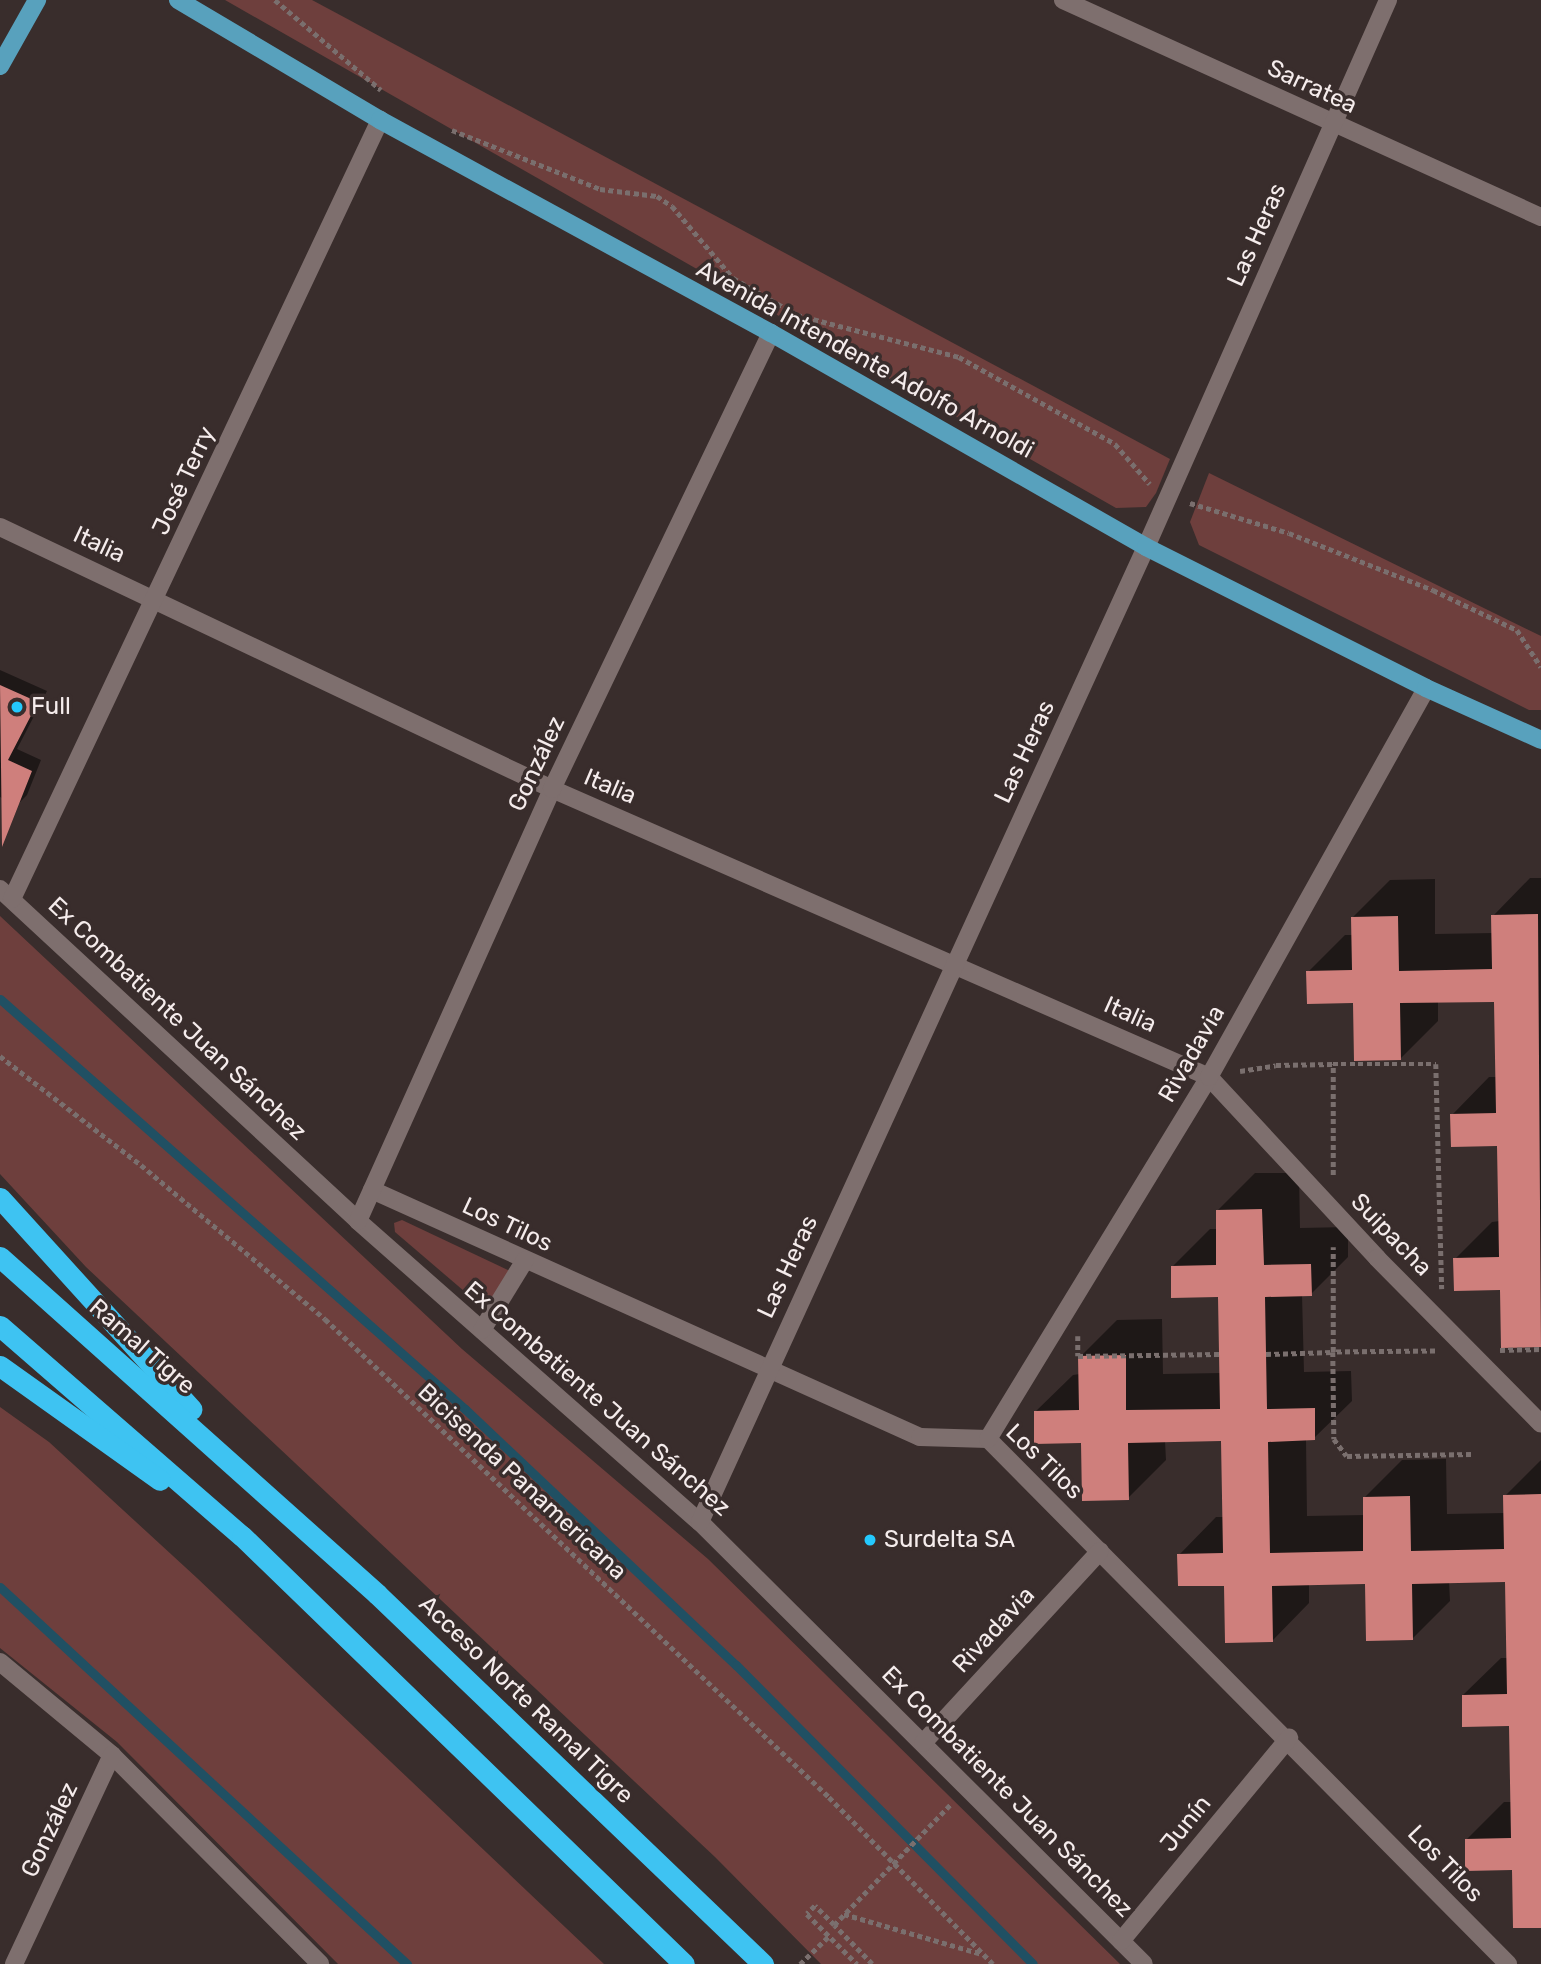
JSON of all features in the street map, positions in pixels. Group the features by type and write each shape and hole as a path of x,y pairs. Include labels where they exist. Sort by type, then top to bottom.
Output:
{"highway":[{"path":"0,1198 250,1476"},
{"name":"Ramal Tigre","path":"0,1257 250,1476"},
{"path":"0,1326 242,1536 684,1964"},
{"path":"0,1366 242,1536"},
{"name":"Acceso Norte Ramal Tigre","path":"250,1476 763,1964"}],"main road":[{"path":"0,66 37,0"},
{"name":"Avenida Intendente Adolfo Arnoldi","path":"178,0 380,120 771,333 1146,547 1426,688 1541,740"}],"street":[{"name":"Sarratea","path":"1063,0 1541,217"},
{"name":"Las Heras","path":"700,1522 1146,547 1388,0"},
{"name":"José Terry","path":"6,894 156,598 380,120"},
{"name":"González","path":"358,1221 552,789 771,333"},
{"name":"Italia","path":"0,527 156,598 552,789 955,963 1209,1077"},
{"name":"Rivadavia","path":"988,1438 1209,1077 1426,688"},
{"name":"Ex Combatiente Juan Sánchez","path":"6,894 358,1221 700,1522 1144,1964"},
{"name":"Suipacha","path":"1209,1077 1333,1211 1541,1424"},
{"name":"Los Tilos","path":"372,1190 768,1371 920,1437 988,1438 1289,1738 1508,1964"},
{"path":"482,1331 525,1260"},
{"name":"Rivadavia","path":"923,1743 1100,1550"},
{"path":"0,1662 112,1755 320,1964"},
{"name":"Junín","path":"1121,1941 1289,1738"},
{"name":"González","path":"14,1964 112,1755"}],"path":[{"path":"275,0 384,93"},
{"path":"440,125 600,189 657,196 672,206 733,278 797,315 959,358 1115,444 1150,484 1169,495 1289,533 1433,590 1517,630 1541,667"},
{"name":"Bicisenda Panamericana","path":"0,1056 141,1165 325,1319 894,1863 993,1964"},
{"path":"1333,1064 1334,1439 1346,1456 1472,1454"},
{"path":"1209,1077 1276,1065 1436,1064 1443,1325"},
{"path":"1078,1291 1078,1356 1219,1354"},
{"path":"1266,1354 1541,1349"},
{"path":"834,1925 968,1787"},
{"path":"857,1964 807,1914 815,1906 872,1964"},
{"path":"844,1914 983,1954"},
{"path":"800,1964 829,1936"}],"shaded area":[{"path":"225,0 312,0 1170,459 1156,493 1146,507 1116,508"},
{"path":"1209,473 1541,636 1541,710 1529,710 1199,545 1190,522"},
{"path":"0,916 462,1349 708,1559 1120,1964 821,1964 715,1857 86,1267 0,1174"},
{"path":"402,1220 510,1271 485,1309 395,1232 394,1223"},
{"path":"0,1407 49,1442 197,1578 604,1964 338,1964 117,1742 0,1648"}],"building":[{"path":"0,685 38,702 8,760 32,771 2,847"},
{"path":"1538,914 1541,1347 1501,1348 1500,1290 1454,1291 1453,1258 1499,1257 1497,1146 1451,1147 1450,1114 1496,1113 1494,1002 1400,1003 1401,1060 1354,1061 1353,1003 1307,1004 1306,971 1352,970 1351,917 1398,916 1399,971 1492,969 1491,915"},
{"path":"1262,1209 1264,1265 1311,1264 1312,1296 1265,1297 1267,1409 1315,1408 1315,1440 1268,1442 1270,1553 1363,1551 1363,1497 1410,1496 1411,1551 1504,1549 1503,1495 1541,1494 1541,1928 1513,1928 1512,1870 1465,1871 1465,1839 1511,1838 1509,1726 1462,1727 1462,1695 1507,1694 1505,1582 1412,1584 1413,1640 1366,1641 1365,1584 1272,1586 1273,1642 1225,1643 1224,1586 1178,1586 1177,1554 1223,1553 1221,1441 1128,1443 1129,1500 1082,1501 1081,1443 1034,1444 1034,1411 1079,1410 1078,1356 1126,1355 1126,1410 1220,1409 1218,1297 1171,1298 1171,1266 1216,1265 1216,1210"}],"waterway":[{"path":"0,999 465,1409 736,1665 1033,1964"},
{"path":"0,1587 407,1964"}],"place":[{"name":"Full","path":"17,707"},
{"name":"Surdelta SA","path":"870,1540"}]}
